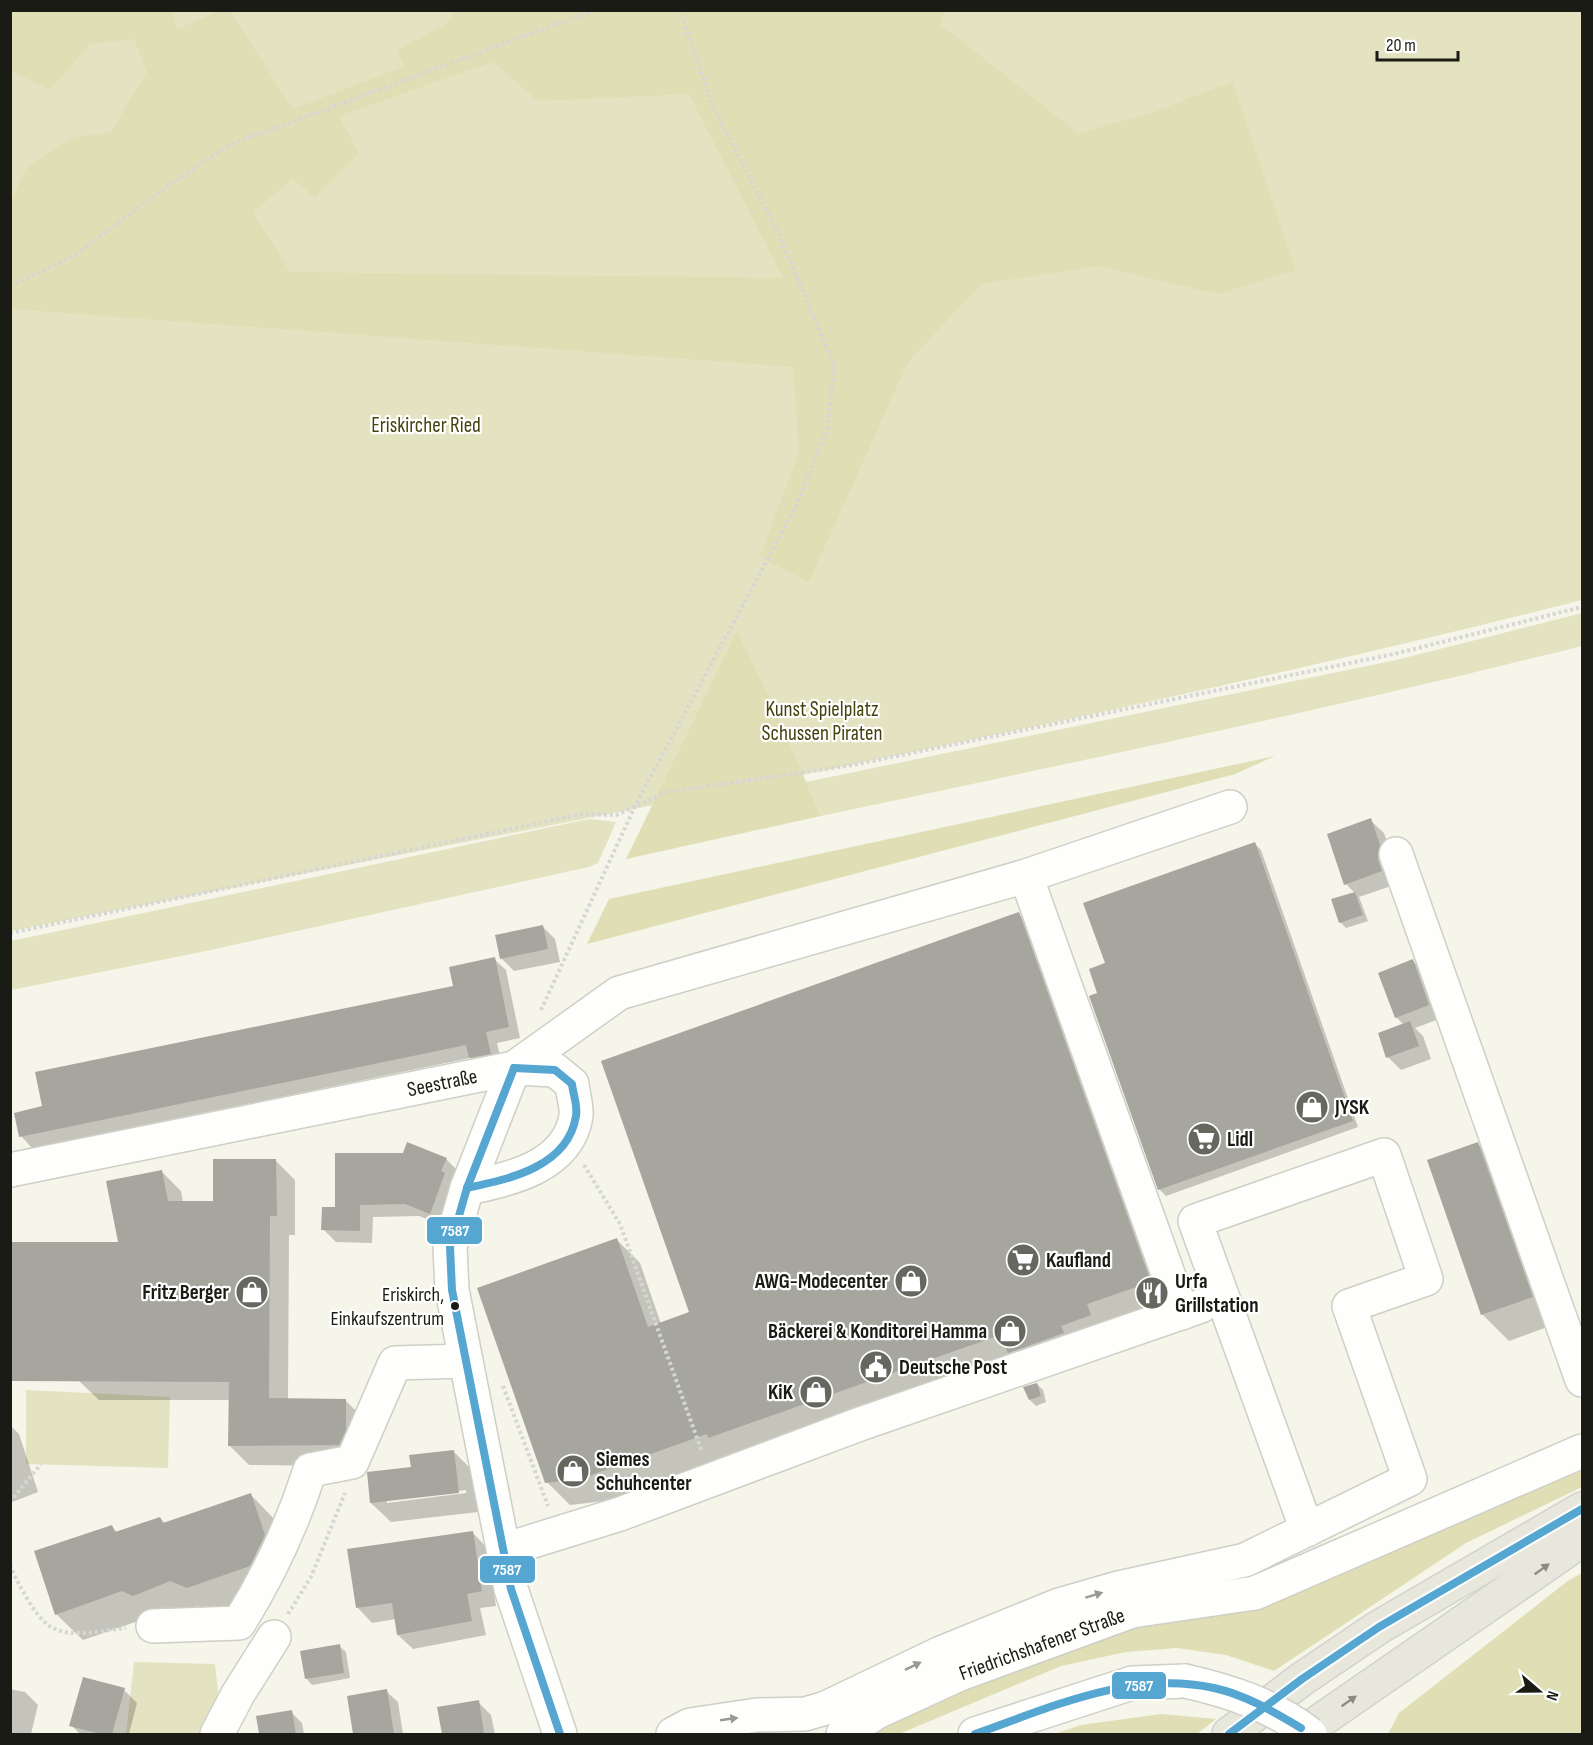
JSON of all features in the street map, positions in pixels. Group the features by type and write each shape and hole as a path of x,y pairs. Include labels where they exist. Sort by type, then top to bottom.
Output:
{"main road":[{"path":"1228,1734 1302,1679 1379,1627 1582,1509"},
{"path":"1301,1734 1582,1540"}],"street":[{"path":"514,1068 619,993 1026,876 1230,807"},
{"path":"1396,854 1582,1380"},
{"path":"1026,876 1182,1313"},
{"path":"466,1188 502,1181 549,1161 568,1138 576,1116 572,1084 555,1070 514,1068"},
{"name":"Seestraße","path":"10,1170 514,1068"},
{"name":"Seestraße","path":"514,1068 466,1188 450,1246 452,1290 511,1589 560,1734"},
{"path":"674,1734 690,1725 757,1715 805,1714 825,1708 941,1653 1059,1605 1118,1588 1245,1560 1307,1530 1410,1479 1349,1306 1426,1279 1384,1155 1195,1221 1307,1530"},
{"path":"504,1550 558,1534 1222,1298"},
{"path":"238,1694 239,1623 258,1593 298,1508 310,1470 352,1462 395,1363 466,1361"},
{"name":"Friedrichshafener Straße","path":"843,1734 877,1712 960,1674 1132,1611 1255,1593 1582,1451"},
{"path":"153,1626 239,1623"},
{"path":"217,1734 238,1694 273,1637"},
{"path":"975,1734 1112,1688 1132,1683 1185,1681 1230,1691 1266,1706 1310,1734"}],"path":[{"path":"10,286 75,255 155,195 229,145 595,10"},
{"path":"540,1014 636,804 796,506 827,430 834,365 780,237 711,102 680,10"},
{"path":"10,933 583,814 616,815 636,804 667,792 853,765 1394,654 1582,607"},
{"path":"568,1138 620,1224 712,1478"},
{"path":"502,1382 558,1534"},
{"path":"273,1637 311,1577 351,1479 352,1462"},
{"path":"10,1502 41,1464"},
{"path":"10,1565 19,1588 50,1627 73,1632 153,1626"}],"green space":[{"path":"11,10 172,11 177,29 220,11 230,11 293,109 405,66 397,50 449,22 456,11 945,11 940,24 1078,133 1149,114 1233,81 1296,270 1218,294 1099,266 981,284 908,362 809,582 760,557 799,452 793,367 11,309 11,201 27,167 74,137 110,133 147,72 134,39 90,44 50,90 11,71","holes":["493,62 538,101 689,94 783,278 290,272 253,212 293,179 315,198 359,153 339,116"]},
{"name":"Eriskircher Ried","path":"11,11 1582,11 1582,600 1387,648 995,735 799,776 11,931"},
{"path":"1582,613 1582,646 1393,692 1203,734 821,816 806,782 1396,660"},
{"path":"737,631 821,816 626,859"},
{"path":"1275,756 1235,774 587,944 609,899"},
{"path":"589,819 616,822 598,863 589,867 201,952 11,990 11,941"},
{"path":"26,1390 170,1397 168,1468 26,1464"},
{"path":"1582,1471 1582,1487 1466,1543 1274,1671 1226,1655 1177,1648 1126,1652 1061,1666 899,1734 863,1734 961,1688 1108,1633 1210,1615"},
{"path":"1582,1573 1582,1734 1388,1734 1399,1713 1569,1580"},
{"path":"134,1662 215,1664 219,1700 203,1734 126,1734"},
{"path":"1161,1714 1216,1719 1197,1734 1054,1734 1081,1725"}],"building":[{"path":"1371,818 1380,845 1378,860 1382,871 1344,885 1327,834"},
{"path":"1255,842 1353,1121 1158,1190 1089,996 1097,993 1089,969 1105,963 1083,903"},
{"path":"1355,892 1363,915 1339,923 1331,899"},
{"path":"1019,912 1151,1282 1087,1304 1091,1315 1061,1326 1064,1333 1008,1353 1000,1335 708,1438 707,1434 580,1479 545,1483 477,1288 617,1238 648,1327 689,1312 601,1061"},
{"path":"543,925 548,949 500,959 495,935"},
{"path":"495,957 509,1027 486,1032 491,1054 469,1058 466,1045 19,1137 14,1113 42,1106 35,1072 453,986 449,967"},
{"path":"1413,959 1429,1005 1395,1018 1378,973"},
{"path":"1410,1021 1419,1046 1386,1058 1378,1033"},
{"path":"407,1142 447,1158 441,1171 445,1173 430,1214 405,1204 360,1205 360,1231 321,1230 322,1207 335,1207 335,1153 403,1153"},
{"path":"1478,1142 1533,1297 1481,1315 1427,1160"},
{"path":"213,1159 276,1159 277,1216 270,1216 269,1398 346,1399 346,1430 339,1445 228,1446 229,1382 10,1381 10,1242 118,1242 106,1181 162,1170 168,1201 213,1201"},
{"path":"1037,1383 1041,1396 1029,1400 1023,1387"},
{"path":"454,1450 459,1493 370,1503 367,1472 411,1467 409,1455"},
{"path":"251,1493 265,1535 250,1566 187,1588 170,1581 133,1596 122,1591 55,1615 34,1551 112,1525 115,1532 160,1517 163,1523"},
{"path":"473,1531 482,1591 467,1594 472,1621 397,1635 392,1603 356,1608 347,1549"},
{"path":"340,1644 344,1673 305,1679 300,1651"},
{"path":"83,1677 125,1688 112,1734 101,1734 69,1726"},
{"path":"387,1689 394,1734 353,1734 347,1696"},
{"path":"479,1700 484,1734 442,1734 437,1707"},
{"path":"292,1710 296,1734 259,1734 256,1716"}],"transit line":[{"name":"7587","path":"514,1068 467,1188 450,1247 452,1290 511,1589 560,1734"},
{"name":"7587","path":"467,1188 518,1175 534,1168 562,1148 571,1133 576,1116 572,1084 555,1070 514,1068"},
{"name":"7587","path":"1229,1734 1302,1679 1379,1627 1582,1509"},
{"name":"7587","path":"975,1734 1092,1694 1152,1684 1183,1684 1226,1691 1259,1705 1301,1728"}],"place":[{"name":"JYSK","path":"1312,1107"},
{"name":"Lidl","path":"1204,1139"},
{"name":"Kaufland","path":"1023,1260"},
{"name":"AWG-Modecenter","path":"911,1281"},
{"name":"Fritz Berger","path":"252,1292"},
{"name":"Urfa Grillstation","path":"1152,1293"},
{"name":"Eriskirch, Einkaufszentrum","path":"455,1306"},
{"name":"Bäckerei & Konditorei Hamma","path":"1010,1331"},
{"name":"Deutsche Post","path":"876,1367"},
{"name":"KiK","path":"816,1392"},
{"name":"Siemes Schuhcenter","path":"573,1471"}],"park label":[{"name":"Kunst Spielplatz Schussen Piraten","path":"822,721"}]}
